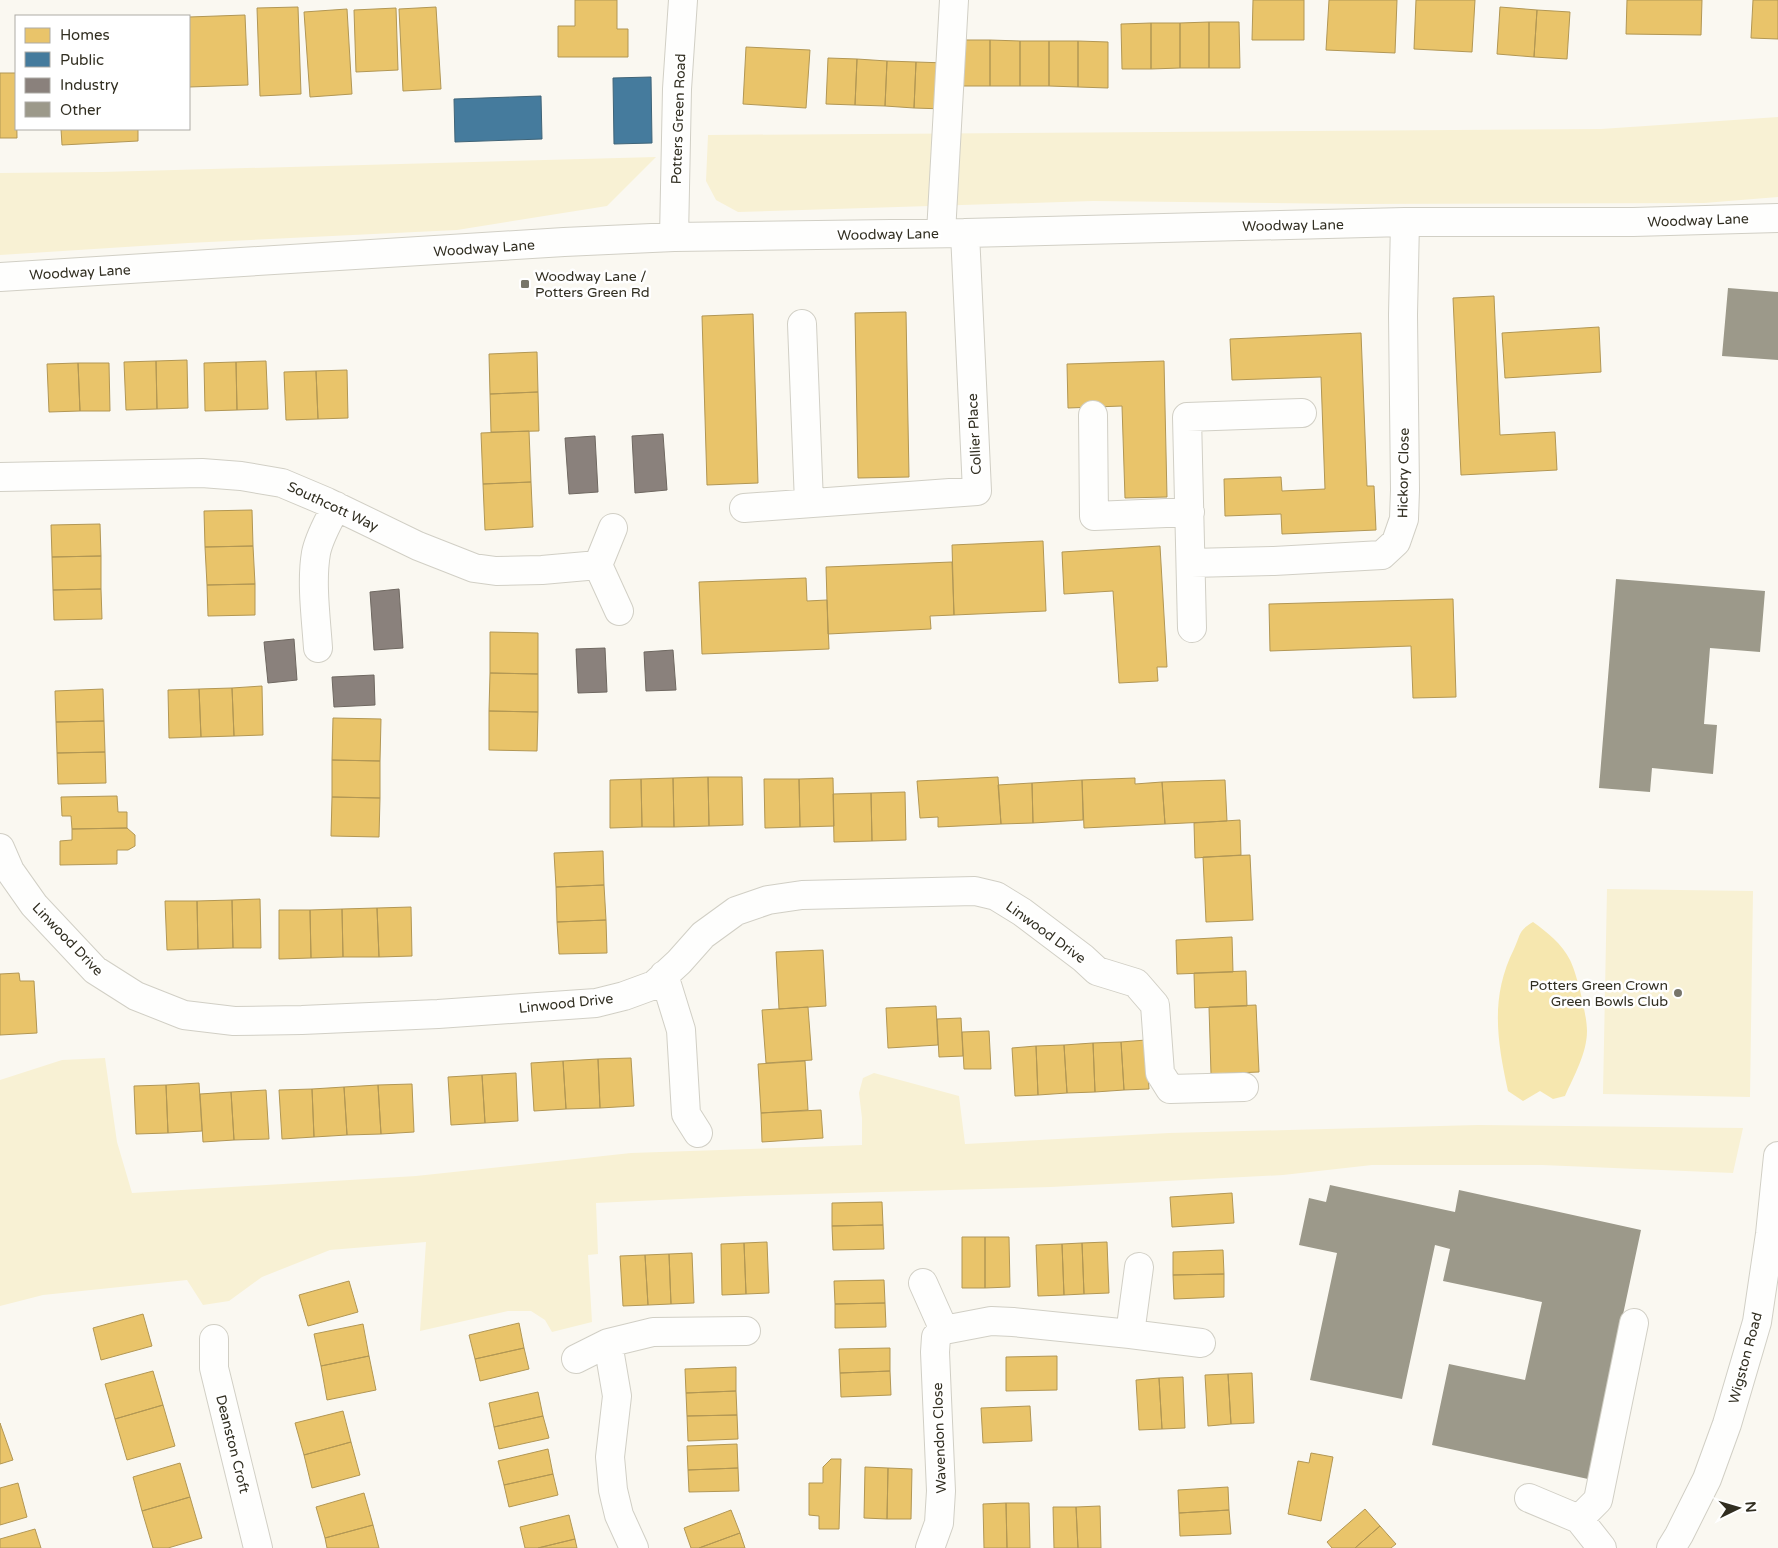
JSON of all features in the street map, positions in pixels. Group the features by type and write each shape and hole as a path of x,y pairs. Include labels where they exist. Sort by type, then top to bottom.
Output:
{"street":[{"name":"Potters Green Road","path":"674,237 677,89 683,0"},
{"path":"953,233 954,0"},
{"name":"Woodway Lane","path":"0,277 564,242 674,237 953,233 1405,222 1633,222 1778,218"},
{"name":"Hickory Close","path":"1191,563 1382,555 1396,542 1404,519 1405,490 1402,315 1405,222"},
{"name":"Collier Place","path":"744,508 977,491 953,233"},
{"path":"802,324 809,503"},
{"path":"1192,628 1187,417 1302,413"},
{"path":"1093,415 1094,516 1190,502"},
{"name":"Southcott Way","path":"0,477 202,473 241,476 282,483 336,506 418,546 474,568 496,571 598,565"},
{"path":"318,648 314,573 316,553 322,534 336,506"},
{"path":"612,528 598,565 619,611"},
{"name":"Linwood Drive","path":"0,848 10,872 34,905 95,970 136,996 184,1015 234,1021 438,1014 596,1003 624,996 654,985 679,962 703,935 736,911 768,900 802,896 975,891 996,896 1015,908 1083,958 1097,971 1136,983 1155,1005 1160,1072 1170,1089 1244,1087"},
{"path":"664,975 681,1030 686,1114 698,1133"},
{"name":"Wigston Road","path":"1671,1548 1680,1535 1707,1479 1768,1323 1770,1234 1778,1156"},
{"path":"1130,1334 1139,1266"},
{"path":"923,1283 944,1330 991,1321 1013,1322 1201,1343"},
{"path":"1579,1519 1598,1500 1634,1323"},
{"path":"576,1359 608,1343 653,1332 746,1330"},
{"name":"Wavendon Close","path":"930,1548 939,1523 942,1492 935,1352 936,1337 944,1330"},
{"name":"Deanston Croft","path":"214,1339 214,1368 258,1548"},
{"path":"608,1343 617,1396 610,1457 613,1490 619,1515 634,1548"},
{"path":"1529,1498 1579,1519 1602,1548"}],"shaded area":[{"path":"1778,117 1778,197 1704,203 1359,204 1093,201 738,212 716,200 706,181 708,135 1601,129"},
{"path":"656,157 607,206 457,230 188,243 0,255 0,173"},
{"name":"Potters Green Crown Green Bowls Club","path":"1607,889 1753,891 1750,1097 1603,1094"},
{"path":"1533,922 1549,934 1570,960 1581,995 1587,1031 1585,1048 1565,1096 1553,1099 1540,1091 1523,1101 1508,1091 1501,1054 1498,1019 1501,984 1506,967 1522,931"},
{"path":"105,1058 117,1142 132,1193 416,1176 631,1153 862,1145 862,1118 859,1093 863,1078 874,1073 959,1096 965,1144 1169,1133 1478,1125 1743,1128 1733,1173 1542,1165 1372,1165 1283,1175 1051,1187 745,1196 596,1203 598,1254 588,1255 592,1322 552,1332 545,1320 531,1311 508,1311 420,1331 426,1242 330,1250 262,1277 229,1301 203,1305 187,1280 43,1295 0,1306 0,1080 62,1060"}],"building: Homes":[{"path":"575,0 617,0 617,29 628,29 628,57 558,57 558,26 575,26"},
{"path":"1253,0 1304,0 1304,40 1252,40"},
{"path":"1329,0 1397,0 1395,53 1326,50"},
{"path":"1416,0 1475,0 1472,52 1414,49"},
{"path":"1627,0 1702,0 1701,35 1626,34"},
{"path":"1753,0 1778,0 1778,39 1751,38"},
{"path":"298,7 301,94 260,96 257,8"},
{"path":"436,7 441,89 403,91 399,9"},
{"path":"1500,7 1537,10 1534,57 1497,54"},
{"path":"396,8 398,70 356,72 354,10"},
{"path":"347,9 352,94 310,97 304,12"},
{"path":"1537,10 1570,12 1567,59 1534,57"},
{"path":"245,15 248,85 190,87 190,17"},
{"path":"1209,22 1239,22 1240,68 1209,68"},
{"path":"1209,22 1209,68 1180,68 1180,23"},
{"path":"1151,23 1180,23 1180,68 1151,69"},
{"path":"1151,23 1151,69 1122,69 1121,24"},
{"path":"962,40 990,40 990,86 961,86"},
{"path":"990,40 1020,41 1020,86 990,86"},
{"path":"1020,41 1049,41 1049,86 1020,86"},
{"path":"1049,41 1078,41 1078,87 1049,86"},
{"path":"1078,41 1108,42 1108,88 1078,87"},
{"path":"746,47 810,50 806,108 743,104"},
{"path":"828,58 857,59 855,105 826,104"},
{"path":"857,59 887,61 885,106 855,105"},
{"path":"887,61 916,62 914,108 885,106"},
{"path":"916,62 946,63 944,109 914,108"},
{"path":"0,73 15,73 15,130 17,130 17,138 0,138"},
{"path":"61,130 138,130 138,141 62,145"},
{"path":"1494,296 1500,435 1555,432 1557,470 1461,475 1453,298"},
{"path":"906,312 909,477 858,478 855,313"},
{"path":"753,314 758,483 707,485 702,316"},
{"path":"1599,327 1601,372 1505,378 1502,333"},
{"path":"1361,333 1367,486 1374,486 1376,530 1282,534 1281,514 1225,516 1224,479 1281,477 1282,491 1325,489 1321,377 1232,380 1230,339"},
{"path":"537,352 538,392 490,394 489,354"},
{"path":"187,360 188,408 157,409 156,361"},
{"path":"156,361 157,409 126,410 124,362"},
{"path":"266,361 268,409 237,410 236,362"},
{"path":"1164,361 1167,497 1125,498 1122,406 1068,408 1067,364"},
{"path":"236,362 237,410 205,411 204,363"},
{"path":"78,363 80,411 49,412 47,364"},
{"path":"78,363 109,363 110,411 80,411"},
{"path":"347,370 348,418 318,419 316,371"},
{"path":"316,371 318,419 286,420 284,372"},
{"path":"538,392 539,431 491,432 490,394"},
{"path":"529,431 531,482 483,484 481,433"},
{"path":"531,482 533,527 485,530 483,484"},
{"path":"252,510 253,546 205,547 204,511"},
{"path":"100,524 101,556 52,557 51,525"},
{"path":"1043,541 1046,611 954,615 952,545"},
{"path":"253,546 255,584 207,585 205,547"},
{"path":"1160,546 1167,667 1157,667 1158,681 1119,683 1113,591 1064,594 1062,552"},
{"path":"101,556 101,589 53,590 52,557"},
{"path":"952,562 954,615 930,616 931,629 828,634 826,567"},
{"path":"806,578 807,601 827,600 829,649 702,654 699,582"},
{"path":"255,584 255,615 208,616 207,585"},
{"path":"101,589 102,619 54,620 53,590"},
{"path":"1453,599 1456,697 1413,698 1411,646 1270,651 1269,604"},
{"path":"490,632 538,633 538,674 490,673"},
{"path":"490,673 538,674 538,712 489,711"},
{"path":"262,686 263,735 234,736 232,688"},
{"path":"232,688 234,736 201,737 199,689"},
{"path":"103,689 104,721 56,722 55,691"},
{"path":"199,689 201,737 169,738 168,690"},
{"path":"489,711 538,712 537,751 489,750"},
{"path":"333,718 381,719 380,761 332,760"},
{"path":"104,721 105,752 57,753 56,722"},
{"path":"105,752 106,783 58,784 57,753"},
{"path":"332,760 380,761 380,798 332,797"},
{"path":"708,777 742,777 743,825 709,826"},
{"path":"708,777 709,826 674,827 673,778"},
{"path":"998,777 1001,824 938,827 938,817 920,818 917,781"},
{"path":"673,778 674,827 642,827 641,779"},
{"path":"833,778 834,826 800,827 799,779"},
{"path":"1135,778 1135,784 1162,782 1165,824 1084,828 1082,780"},
{"path":"641,779 642,827 610,828 610,780"},
{"path":"764,779 799,779 800,827 765,828"},
{"path":"1082,780 1083,820 1033,823 1032,783"},
{"path":"1225,780 1227,821 1165,824 1162,782"},
{"path":"1032,783 1033,823 1001,824 998,785"},
{"path":"905,792 906,840 872,841 871,793"},
{"path":"871,793 872,841 834,842 833,794"},
{"path":"117,796 118,812 127,812 127,828 72,829 71,816 62,816 61,797"},
{"path":"332,797 380,798 379,837 331,836"},
{"path":"1240,820 1241,855 1195,858 1194,823"},
{"path":"127,828 135,835 135,846 128,850 117,850 117,864 60,865 60,841 72,840 72,829"},
{"path":"603,851 604,885 556,887 554,853"},
{"path":"1250,855 1253,920 1206,922 1203,857"},
{"path":"604,885 606,920 557,922 556,887"},
{"path":"260,899 261,948 233,948 232,900"},
{"path":"232,900 233,948 198,949 197,901"},
{"path":"165,901 197,901 198,949 167,950"},
{"path":"411,907 412,956 379,957 377,908"},
{"path":"377,908 379,957 343,957 342,909"},
{"path":"342,909 343,957 311,958 310,910"},
{"path":"279,910 310,910 311,958 279,959"},
{"path":"606,920 607,953 559,954 557,922"},
{"path":"1232,937 1233,972 1177,974 1176,940"},
{"path":"823,950 826,1006 779,1009 776,952"},
{"path":"1246,971 1247,1006 1195,1008 1194,973"},
{"path":"19,973 20,981 34,981 37,1033 0,1035 0,974"},
{"path":"1256,1005 1259,1072 1211,1074 1209,1007"},
{"path":"936,1006 938,1045 888,1048 886,1008"},
{"path":"808,1007 812,1060 766,1063 762,1010"},
{"path":"961,1018 963,1056 939,1057 937,1019"},
{"path":"989,1031 991,1069 964,1069 962,1032"},
{"path":"1146,1040 1149,1089 1124,1090 1121,1042"},
{"path":"1121,1042 1124,1090 1095,1092 1093,1043"},
{"path":"1093,1043 1095,1092 1067,1093 1064,1045"},
{"path":"1064,1045 1067,1093 1038,1095 1036,1046"},
{"path":"1036,1046 1038,1095 1015,1096 1012,1048"},
{"path":"631,1058 634,1106 600,1108 598,1059"},
{"path":"598,1059 600,1108 566,1109 563,1061"},
{"path":"563,1061 566,1109 534,1111 531,1063"},
{"path":"805,1061 808,1110 761,1113 758,1064"},
{"path":"516,1073 518,1121 485,1123 482,1075"},
{"path":"482,1075 485,1123 451,1125 448,1077"},
{"path":"199,1083 202,1131 168,1133 166,1085"},
{"path":"412,1084 414,1132 381,1134 378,1085"},
{"path":"166,1085 168,1133 136,1134 134,1086"},
{"path":"378,1085 381,1134 347,1135 344,1087"},
{"path":"344,1087 347,1135 314,1137 312,1089"},
{"path":"312,1089 314,1137 282,1139 279,1090"},
{"path":"266,1090 269,1139 234,1140 231,1092"},
{"path":"231,1092 234,1140 203,1142 200,1094"},
{"path":"821,1110 823,1138 762,1142 761,1113"},
{"path":"1232,1193 1234,1223 1172,1227 1170,1197"},
{"path":"882,1202 883,1225 832,1226 832,1203"},
{"path":"883,1225 884,1249 833,1250 832,1226"},
{"path":"962,1237 985,1237 985,1288 962,1288"},
{"path":"985,1237 1009,1237 1010,1287 985,1288"},
{"path":"767,1242 769,1293 746,1294 744,1243"},
{"path":"1107,1242 1109,1293 1084,1294 1082,1243"},
{"path":"744,1243 746,1294 722,1295 721,1244"},
{"path":"1082,1243 1084,1294 1064,1295 1062,1244"},
{"path":"1062,1244 1064,1295 1038,1296 1036,1245"},
{"path":"1223,1250 1224,1274 1173,1275 1173,1252"},
{"path":"692,1253 694,1303 671,1304 669,1254"},
{"path":"669,1254 671,1304 648,1305 645,1255"},
{"path":"645,1255 648,1305 623,1306 620,1256"},
{"path":"1224,1274 1224,1297 1174,1299 1173,1275"},
{"path":"884,1280 885,1303 835,1304 834,1281"},
{"path":"349,1281 358,1312 308,1326 299,1295"},
{"path":"885,1303 886,1327 835,1328 835,1304"},
{"path":"143,1314 152,1346 101,1360 93,1328"},
{"path":"519,1323 524,1348 475,1359 469,1335"},
{"path":"363,1324 369,1356 321,1366 314,1334"},
{"path":"524,1348 529,1369 480,1381 475,1359"},
{"path":"890,1348 890,1371 840,1373 839,1349"},
{"path":"369,1356 376,1390 327,1400 321,1366"},
{"path":"1057,1356 1057,1390 1006,1391 1006,1357"},
{"path":"736,1367 736,1391 686,1393 685,1369"},
{"path":"153,1371 163,1405 115,1419 105,1384"},
{"path":"890,1371 891,1395 841,1397 840,1373"},
{"path":"1252,1373 1254,1423 1231,1424 1228,1374"},
{"path":"1228,1374 1231,1424 1208,1426 1205,1375"},
{"path":"1183,1377 1185,1428 1162,1429 1159,1378"},
{"path":"1159,1378 1162,1429 1139,1430 1136,1380"},
{"path":"736,1391 737,1415 687,1416 686,1393"},
{"path":"538,1392 543,1416 494,1427 489,1403"},
{"path":"163,1405 175,1446 127,1460 115,1419"},
{"path":"1030,1406 1032,1441 983,1443 981,1408"},
{"path":"343,1411 351,1442 304,1455 295,1423"},
{"path":"737,1415 738,1439 688,1441 687,1416"},
{"path":"543,1416 549,1438 499,1449 494,1427"},
{"path":"0,1423 13,1460 0,1464"},
{"path":"351,1442 360,1475 312,1488 304,1455"},
{"path":"737,1444 738,1468 688,1470 687,1446"},
{"path":"548,1449 553,1474 504,1485 498,1461"},
{"path":"1311,1453 1333,1457 1321,1521 1288,1514 1298,1461 1309,1463"},
{"path":"831,1459 841,1459 839,1529 819,1529 819,1516 809,1515 809,1483 823,1483 823,1467"},
{"path":"180,1463 190,1497 142,1511 133,1477"},
{"path":"865,1467 888,1468 887,1519 864,1518"},
{"path":"738,1468 739,1491 689,1492 688,1470"},
{"path":"888,1468 912,1469 911,1519 887,1519"},
{"path":"553,1474 558,1495 509,1507 504,1485"},
{"path":"18,1483 27,1517 0,1525 0,1488"},
{"path":"1228,1487 1229,1510 1179,1513 1178,1490"},
{"path":"364,1493 373,1525 325,1538 316,1507"},
{"path":"190,1497 202,1538 168,1548 153,1548 142,1511"},
{"path":"1006,1503 1029,1503 1030,1548 1007,1548"},
{"path":"1006,1503 1007,1548 984,1548 983,1504"},
{"path":"1100,1506 1101,1548 1078,1548 1076,1507"},
{"path":"1053,1507 1076,1507 1078,1548 1054,1548"},
{"path":"1365,1509 1380,1526 1355,1548 1332,1548 1327,1542"},
{"path":"731,1510 740,1533 699,1548 691,1548 684,1528"},
{"path":"1229,1510 1231,1534 1180,1536 1179,1513"},
{"path":"569,1515 575,1539 538,1548 525,1548 520,1527"},
{"path":"373,1525 379,1548 327,1548 325,1538"},
{"path":"1380,1526 1396,1544 1391,1548 1355,1548"},
{"path":"35,1529 41,1548 0,1548 0,1539"},
{"path":"740,1533 745,1548 699,1548"},
{"path":"575,1539 577,1548 538,1548"}],"building: Public":[{"path":"651,77 652,143 614,144 613,78"},
{"path":"541,96 542,139 455,142 454,99"}],"building: Industry":[{"path":"663,434 667,490 635,493 632,436"},
{"path":"595,436 598,492 569,494 565,438"},
{"path":"399,589 403,648 374,650 370,592"},
{"path":"294,639 297,680 268,683 264,642"},
{"path":"605,648 607,692 578,693 576,649"},
{"path":"673,650 676,690 646,691 644,652"},
{"path":"374,675 375,705 334,707 332,677"}],"building: Other":[{"path":"1728,288 1778,292 1778,360 1722,356"},
{"path":"1616,579 1765,591 1760,652 1710,648 1704,724 1717,725 1713,774 1652,768 1650,792 1599,788"},
{"path":"1330,1185 1455,1212 1459,1190 1641,1230 1588,1479 1432,1445 1449,1364 1525,1380 1542,1302 1443,1281 1450,1249 1435,1245 1402,1399 1310,1380 1337,1253 1299,1245 1309,1198 1326,1202"}],"place":[{"name":"Woodway Lane / Potters Green Rd","path":"525,284"},
{"name":"Potters Green Crown Green Bowls Club","path":"1678,993"}]}
